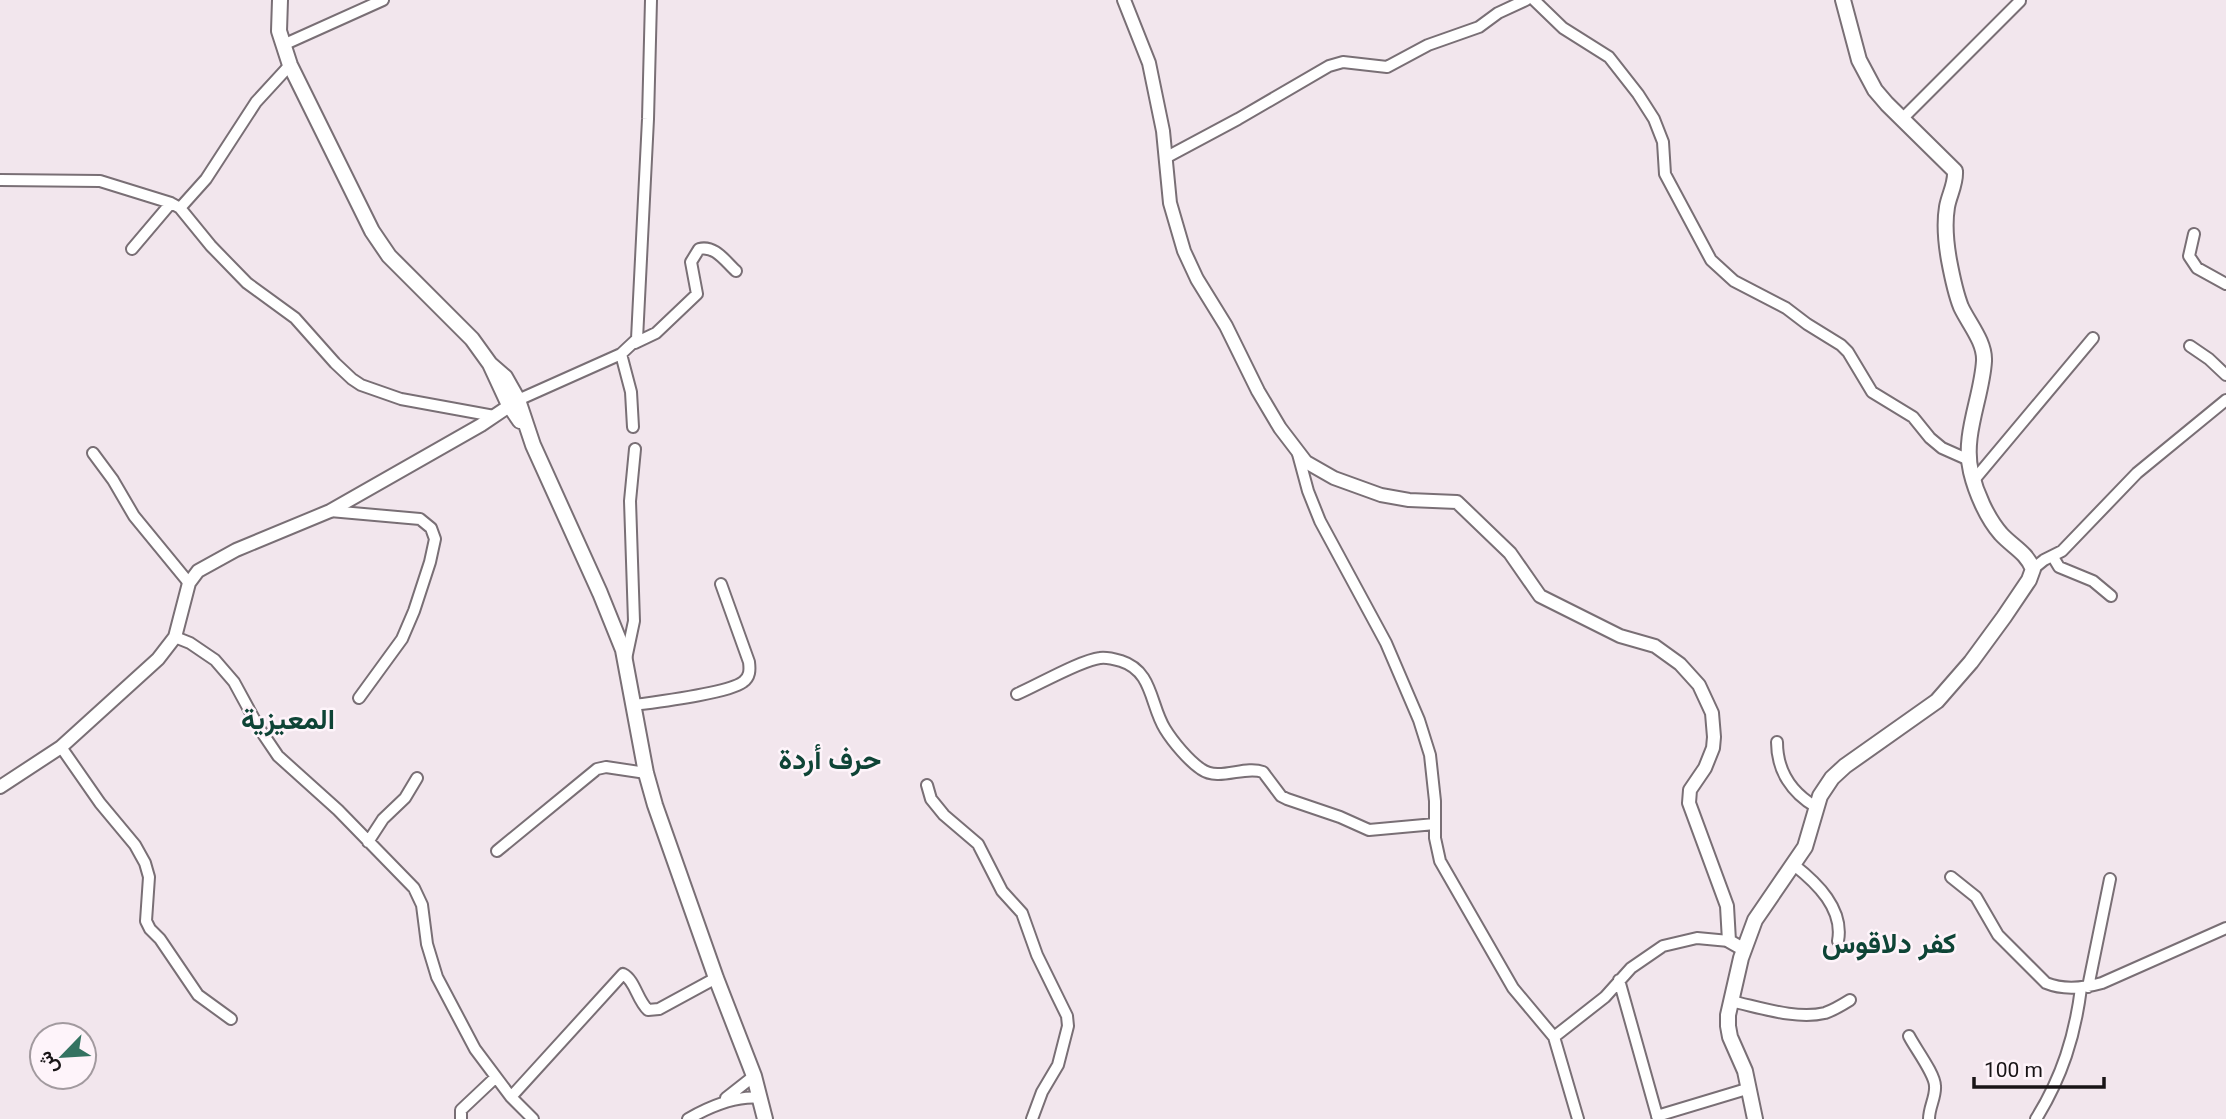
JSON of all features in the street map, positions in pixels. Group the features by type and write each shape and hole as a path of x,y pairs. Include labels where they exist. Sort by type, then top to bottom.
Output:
{"main road":[{"path":"281,0 279,31 290,65 381,246 472,339 490,364 505,377 513,402 607,609 625,661 646,773 671,853 754,1076 765,1119"},
{"path":"1755,1119 1745,1071 1730,1037 1728,1015 1743,949 1755,920 1794,865 1811,834 1816,807 1825,788 1838,772 1937,701 1971,662 2004,617 2029,580 2033,569 2023,552 2001,534 1990,518 1974,480 1969,460 1973,418 1984,359 1981,345 1960,304 1952,278 1945,235 1947,210 1956,179 1955,171 1886,104 1867,76 1859,60 1843,0"}],"street":[{"path":"283,45 383,0"},
{"path":"635,343 639,327 651,0"},
{"path":"1124,0 1149,63 1167,157 1170,204 1191,267 1226,326 1270,411 1298,454 1320,521 1386,643 1419,720 1430,755 1437,848 1447,874 1517,993 1553,1037 1578,1119"},
{"path":"1167,157 1329,66 1343,62 1387,67 1437,41 1479,27 1498,13 1526,0"},
{"path":"1534,0 1563,28 1609,57 1638,94 1654,120 1663,142 1665,174 1719,269 1734,281 1786,308 1841,345 1848,352 1866,385 1878,398 1913,417 1942,448 1969,460"},
{"path":"1903,118 2020,1"},
{"path":"132,249 206,179 256,102 290,65"},
{"path":"0,180 100,181 176,205 247,283 295,318 335,363 361,385 401,399 494,416"},
{"path":"2194,234 2189,256 2197,268 2226,284"},
{"path":"0,787 61,747 158,659 175,637 189,583 198,571 214,561 330,511 494,416 513,402 621,354 635,343 656,333 697,294 691,262 699,249 707,247 714,250 736,271"},
{"path":"1974,480 2093,338"},
{"path":"2190,346 2226,374"},
{"path":"621,354 631,392 633,427"},
{"path":"2033,569 2062,551 2137,473 2226,400"},
{"path":"625,661 634,621 630,501 635,449"},
{"path":"93,453 134,516 189,583"},
{"path":"1298,454 1321,472 1381,495 1409,500 1457,502 1510,553 1540,596 1620,636 1655,646 1692,675 1707,699 1714,726 1713,748 1690,790 1689,803 1727,906 1728,941"},
{"path":"330,511 420,519 431,528 435,539 430,562 402,639 359,698"},
{"path":"2053,556 2059,568 2093,581 2110,596"},
{"path":"635,705 694,696 740,684 747,678 749,662 721,584"},
{"path":"175,637 190,642 215,660 234,682 258,728 278,756 407,878 422,905 427,944 437,977 475,1049 511,1097 533,1119"},
{"path":"1017,695 1099,658 1119,660 1129,664 1142,675 1165,728 1200,769 1213,774 1250,770 1264,772 1281,796 1369,830 1435,824"},
{"path":"1777,742 1778,758 1789,783 1801,798 1816,807"},
{"path":"61,747 100,803 135,845 145,863 149,877 145,910 148,927 160,939 198,995 230,1019"},
{"path":"497,851 592,771 606,766 646,773"},
{"path":"368,842 387,814 405,798 417,778"},
{"path":"927,785 931,799 944,815 978,844 1002,891 1022,913 1037,955 1067,1016 1067,1033 1058,1065 1042,1092 1032,1119"},
{"path":"1794,865 1811,878 1825,895 1836,919 1839,942"},
{"path":"1951,877 1976,897 1998,935 2046,983 2055,986 2085,988 2102,984 2226,928"},
{"path":"2036,1119 2053,1092 2068,1055 2110,879"},
{"path":"1553,1037 1605,997 1630,968 1663,946 1697,938 1728,941 1743,949"},
{"path":"511,1097 622,974 628,976 642,1004 648,1010 659,1009 716,978"},
{"path":"1619,980 1657,1117 1750,1088"},
{"path":"1730,1002 1810,1014 1828,1012 1850,1000"},
{"path":"1909,1036 1935,1080 1929,1119"},
{"path":"709,1109 754,1076"},
{"path":"461,1119 461,1110 496,1077"},
{"path":"688,1119 736,1099 749,1096 761,1098"}],"district":[{"name":"المعيزية","path":"288,719"},
{"name":"حرف أردة","path":"830,759"},
{"name":"كفر دلاقوس","path":"1889,943"}]}
